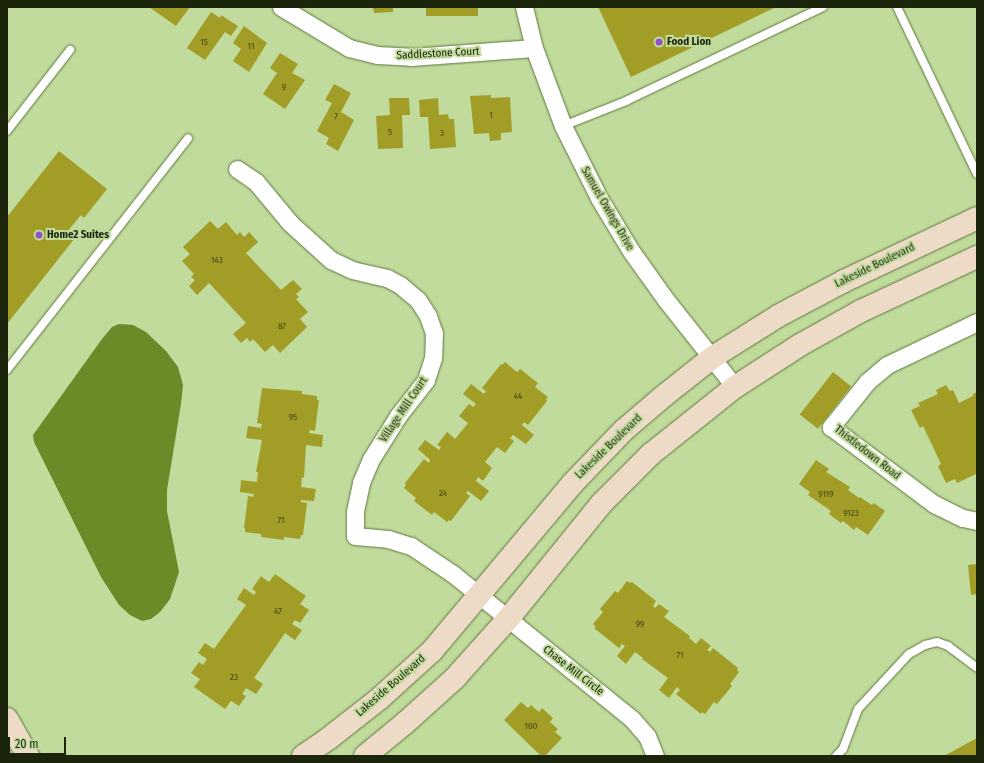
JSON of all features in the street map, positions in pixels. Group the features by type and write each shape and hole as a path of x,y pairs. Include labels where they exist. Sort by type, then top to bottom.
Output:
{"main road":[{"name":"Lakeside Boulevard","path":"303,756 328,739 379,699 426,656 572,484 624,430 665,394 713,357 778,316 844,281 977,218"},
{"path":"365,756 404,724 455,678 508,619 601,504 651,454 735,387 800,345 861,311 977,257"},
{"path":"7,719 28,756"}],"street":[{"name":"Saddlestone Court","path":"281,7 349,48 376,55 411,58 534,48"},
{"name":"Samuel Owings Drive","path":"524,7 534,48 563,126 599,198 631,251 666,300 713,357 735,387"},
{"name":"Village Mill Court","path":"237,169 256,182 290,223 331,260 352,270 387,278 400,285 418,300 428,316 434,333 433,358 426,380 398,416 372,459 361,483 355,512 355,536 388,540 411,546 453,574 478,595"},
{"name":"Thistledown Road","path":"977,322 887,364 867,382 831,427 934,504 963,518 977,521"},
{"name":"Chase Mill Circle","path":"478,595 632,719 647,736 655,756"}],"lane":[{"path":"897,7 977,174"},
{"path":"563,126 626,101 820,8"},
{"path":"7,131 70,50"},
{"path":"7,370 188,138"},
{"path":"836,756 843,749 858,709 909,654 925,645 937,642 948,646 977,668"}],"shaded area":[{"path":"119,324 133,325 146,332 166,351 178,367 183,385 167,490 167,511 179,572 170,599 160,612 151,619 142,621 130,615 119,605 101,577 34,442 33,435 102,339 112,327"}],"building":[{"path":"149,7 190,7 176,26"},
{"path":"373,7 393,7 393,12 374,13"},
{"path":"426,7 478,7 478,16 426,16"},
{"name":"Food Lion","path":"598,7 776,7 631,77"},
{"path":"211,12 220,18 221,15 238,26 231,36 225,32 205,60 187,48"},
{"path":"244,26 267,43 249,72 233,61 241,49 233,43"},
{"path":"280,53 298,64 292,73 305,80 285,109 263,94 277,73 270,68"},
{"path":"334,84 351,93 341,112 354,120 338,151 326,144 329,138 317,131 332,103 325,100"},
{"path":"491,95 491,98 510,97 512,132 501,133 501,140 490,141 489,133 474,134 470,96"},
{"path":"389,98 409,98 410,115 402,115 403,148 378,149 376,116 390,115"},
{"path":"438,98 439,115 448,114 449,119 454,119 456,147 430,149 428,117 420,117 419,100"},
{"name":"Home2 Suites","path":"59,151 107,189 84,218 81,215 67,232 75,238 7,324 7,217"},
{"path":"210,221 218,229 226,222 237,235 240,232 244,237 249,232 258,242 246,253 281,290 293,280 302,289 296,294 299,297 296,299 308,312 300,319 307,327 280,353 273,345 265,352 253,339 250,342 247,338 241,343 233,334 246,323 209,283 197,295 189,286 195,280 191,277 194,274 182,261 190,254 183,247"},
{"path":"505,362 517,372 520,369 538,383 535,387 548,397 546,399 547,401 528,425 524,422 522,425 534,435 526,444 513,435 510,438 514,441 505,453 497,447 485,462 492,468 483,481 478,477 476,481 489,491 481,501 468,491 466,493 470,496 451,521 449,520 447,522 434,512 432,515 414,501 416,498 404,488 406,485 405,483 424,459 429,463 430,460 418,449 425,440 439,450 441,447 437,445 447,432 455,439 468,423 459,416 469,404 473,407 476,404 463,394 471,384 484,394 486,391 482,388 501,364 502,365"},
{"path":"833,372 851,386 818,429 800,415"},
{"path":"946,385 950,391 953,390 959,403 973,396 973,394 977,392 977,476 976,474 957,483 955,479 946,483 938,466 941,464 923,426 920,428 911,410 920,406 918,403 938,394 936,390"},
{"path":"262,388 302,391 302,394 317,396 317,400 319,400 315,431 310,430 309,433 323,435 322,447 306,445 304,478 302,477 301,487 316,489 314,501 301,500 301,502 307,503 303,535 301,535 300,539 284,537 284,540 261,537 261,534 245,532 244,528 248,496 253,497 254,494 240,492 241,480 257,482 258,472 256,472 262,440 246,438 248,426 261,428 262,424 257,423"},
{"path":"816,460 829,469 826,472 850,487 848,490 872,505 874,503 885,511 868,535 856,527 854,530 843,521 841,523 829,514 831,511 808,495 810,492 799,484"},
{"path":"977,564 977,594 971,595 968,565"},
{"path":"275,574 306,596 300,604 309,610 300,623 295,620 292,624 302,630 295,640 285,633 254,678 263,684 256,694 246,688 242,694 246,696 239,706 231,701 225,709 194,687 200,679 191,673 199,662 203,665 207,659 198,653 205,643 214,649 246,605 237,599 244,588 254,595 256,592 252,589 261,576 269,582"},
{"path":"627,581 630,583 632,582 656,601 653,606 655,608 659,604 669,611 664,617 690,636 689,638 696,644 701,638 711,646 707,650 710,652 713,648 738,668 737,670 739,672 730,684 732,686 717,704 714,702 705,714 702,712 701,714 676,694 680,690 677,687 669,698 659,690 668,678 635,652 626,664 617,656 625,646 622,644 619,648 594,628 596,627 593,624 603,612 600,609 615,591 618,593"},
{"path":"521,702 528,708 531,705 539,712 542,708 553,718 550,722 558,729 555,732 562,738 545,756 541,756 504,720"},
{"path":"977,738 977,756 944,756"}],"place":[{"name":"Food Lion","path":"659,42"},
{"name":"Home2 Suites","path":"39,235"}]}
